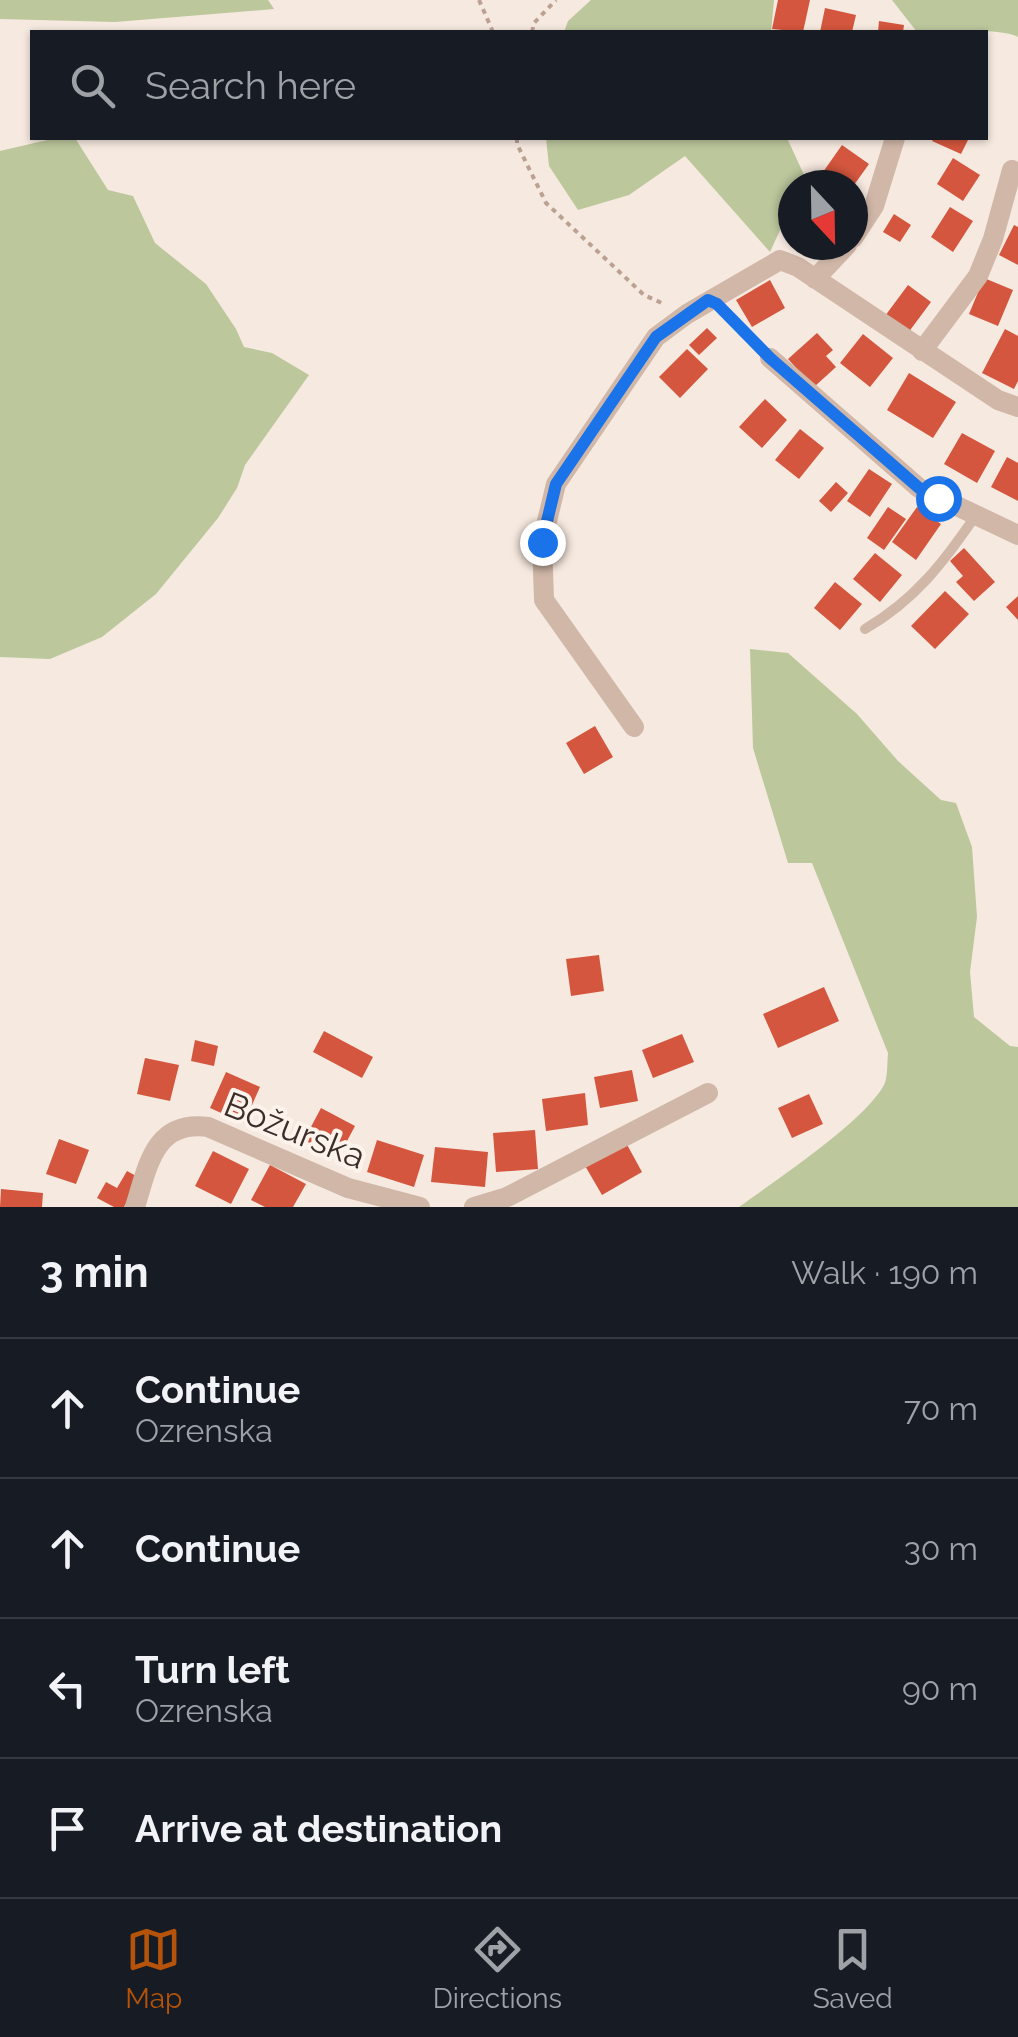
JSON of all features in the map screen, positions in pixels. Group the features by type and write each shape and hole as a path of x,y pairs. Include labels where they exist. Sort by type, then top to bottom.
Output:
{"street":[{"path":"868,215 894,140"},
{"path":"922,351 978,276 1012,170"},
{"path":"634,727 544,600 542,542 556,484 656,337 708,300 780,260 798,267 998,400 1018,408"},
{"path":"814,279 832,260"},
{"path":"770,358 919,488 1018,535"},
{"path":"474,1207 507,1196 708,1094"},
{"name":"Božurska","path":"135,1207 150,1162 163,1138 179,1127 192,1125 208,1127 348,1188 420,1207"}],"lane":[{"path":"865,629 921,589 977,514"}],"path":[{"path":"480,0 492,30"},
{"path":"532,30 534,23 556,0"},
{"path":"517,140 546,203 644,296 687,314"},
{"path":"708,300 717,304 770,358"}],"green space":[{"path":"0,0 268,0 274,9 115,22 0,19"},
{"path":"591,0 774,0 771,30 565,30 568,21"},
{"path":"892,0 1018,0 1018,37 988,30 915,30"},
{"path":"47,140 76,140 108,190 133,196 155,243 206,284 244,347 272,353 309,375 245,465 237,488 218,518 156,594 102,637 50,659 0,657 0,151"},
{"path":"546,140 788,140 802,170 778,170 778,235 770,252 685,156 629,195 578,210 549,166"},
{"path":"750,649 788,653 857,714 898,761 941,800 956,803 972,847 977,917 970,972 974,1017 1010,1046 1018,1047 1018,1207 739,1207 818,1150 874,1100 884,1085 888,1053 812,863 788,863 753,748"}],"building":[{"path":"778,0 810,0 803,30 772,29"},
{"path":"825,8 856,15 852,30 820,30"},
{"path":"879,21 904,25 903,30 878,30"},
{"path":"933,140 968,140 961,154"},
{"path":"842,145 869,164 865,170 824,170"},
{"path":"953,158 980,175 963,201 937,184"},
{"path":"950,207 973,221 953,252 931,237"},
{"path":"894,214 911,225 900,242 883,232"},
{"path":"1014,225 1018,227 1018,265 999,255"},
{"path":"984,278 1013,290 998,326 969,314"},
{"path":"770,280 785,308 752,327 736,300"},
{"path":"908,285 931,302 908,333 885,316"},
{"path":"707,328 717,338 699,355 689,345"},
{"path":"1005,329 1018,336 1018,381 1014,389 982,373"},
{"path":"817,333 833,350 826,356 836,367 814,387 788,359"},
{"path":"863,334 893,358 870,387 840,363"},
{"path":"687,349 708,369 680,398 659,377"},
{"path":"909,373 956,402 933,438 887,410"},
{"path":"765,399 787,420 762,448 739,427"},
{"path":"800,429 824,448 799,479 775,460"},
{"path":"962,433 995,451 977,483 944,464"},
{"path":"1007,457 1018,463 1018,501 991,487"},
{"path":"869,469 892,484 870,517 847,501"},
{"path":"836,482 848,493 831,512 819,501"},
{"path":"888,507 906,519 884,550 867,538"},
{"path":"917,507 941,524 916,560 892,542"},
{"path":"964,548 995,582 974,601 956,582 963,576 950,561"},
{"path":"875,553 902,575 880,602 853,579"},
{"path":"835,582 862,604 840,630 814,608"},
{"path":"945,591 969,614 935,649 911,626"},
{"path":"1018,596 1018,620 1006,607"},
{"path":"595,726 613,757 584,774 566,743"},
{"path":"599,955 604,991 571,996 566,959"},
{"path":"824,987 839,1021 778,1048 763,1014"},
{"path":"324,1031 373,1057 362,1078 313,1052"},
{"path":"682,1034 694,1062 653,1078 642,1050"},
{"path":"195,1040 218,1046 214,1066 191,1061"},
{"path":"145,1058 179,1065 170,1101 137,1094"},
{"path":"632,1070 638,1101 600,1108 594,1077"},
{"path":"226,1072 260,1087 244,1123 210,1108"},
{"path":"585,1093 588,1125 546,1131 542,1099"},
{"path":"809,1094 823,1124 792,1138 778,1108"},
{"path":"321,1108 355,1126 338,1158 304,1140"},
{"path":"535,1130 538,1169 496,1172 493,1133"},
{"path":"59,1139 89,1150 76,1184 46,1174"},
{"path":"377,1140 424,1155 414,1187 367,1172"},
{"path":"625,1141 642,1172 602,1195 584,1164"},
{"path":"435,1147 488,1152 485,1187 431,1182"},
{"path":"213,1151 249,1169 231,1204 195,1186"},
{"path":"270,1165 306,1184 293,1207 265,1207 251,1200"},
{"path":"127,1171 140,1178 124,1207 114,1207 97,1198 106,1182 117,1188"},
{"path":"1,1189 43,1193 42,1207 0,1207"}],"route":[{"path":"542,542 556,484 656,337 708,300 717,304 770,358 919,488 938,498"}]}
